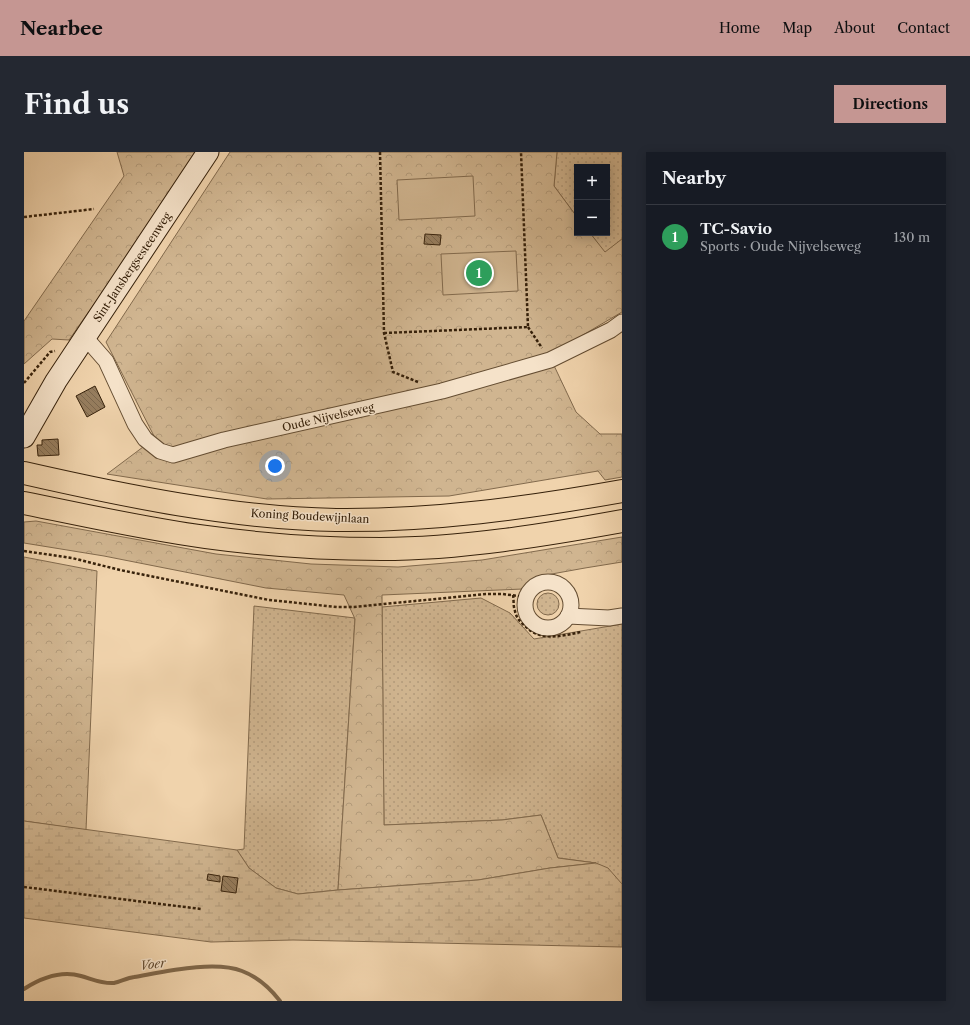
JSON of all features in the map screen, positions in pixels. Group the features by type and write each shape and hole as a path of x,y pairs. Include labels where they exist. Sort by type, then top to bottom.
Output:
{"highway":[{"name":"Koning Boudewijnlaan","path":"24,473 180,504 262,514 334,520 388,519 472,514 564,502 622,491"},
{"path":"24,503 139,526 206,537 279,545 328,548 383,549 446,546 568,531 622,521"}],"main road":[{"name":"Sint-Jansbergsesteenweg","path":"24,437 56,381 208,152"},
{"name":"Sint-Jansbergsesteenweg","path":"24,418 56,381"}],"street":[{"name":"Oude Nijvelseweg","path":"85,337 106,361 135,424 145,439 160,451 174,455 224,440 442,391 550,360 611,330 622,322"},
{"path":"541,582 556,583 565,589 570,600 571,605 568,616 562,623 557,626 545,628 539,627 530,621 524,607 528,592 535,585 541,582"},
{"path":"570,600 595,610 603,611 622,608"},
{"path":"568,616 604,618 622,616"}],"path":[{"path":"380,152 384,333 393,372"},
{"path":"521,152 528,327 550,360"},
{"path":"24,217 94,209"},
{"path":"384,333 528,327"},
{"path":"24,551 72,558 177,582 296,604 354,607 486,594 503,594 526,597"},
{"path":"24,887 201,909"}],"green space":[{"path":"117,152 200,152 69,340 52,339 24,364 24,321 124,176"},
{"path":"230,152 557,152 554,186 574,213 574,236 592,236 605,252 622,239 622,312 549,355 576,412 600,434 622,434 622,477 605,480 598,471 449,496 267,499 107,474 155,438 106,342"},
{"path":"557,152 622,152 622,239 605,253 592,236 610,236 610,164 574,164 574,213 554,186"},
{"path":"473,176 475,216 399,220 397,180"},
{"path":"516,251 518,291 443,295 441,254"},
{"path":"36,521 216,554 311,564 398,567 482,560 622,537 622,562 535,577 523,589 382,595 384,825 502,820 541,815 558,858 596,863 550,868 478,880 338,890 355,619 344,595 266,588 104,556 24,543 24,522"},
{"path":"24,557 97,571 86,830 24,821"},
{"path":"548,593 552,594 558,600 558,608 552,614 548,615 544,614 538,608 537,604 538,600 544,594"},
{"path":"481,598 510,613 534,639 622,624 622,886 596,863 558,858 541,815 502,820 384,825 382,607"},
{"path":"254,606 355,618 338,890 298,894 276,888 249,868 237,850 244,849"},
{"path":"24,821 237,850 249,868 276,888 298,894 478,880 550,868 596,863 608,868 622,884 622,947 293,940 211,942 24,918"}],"building":[{"path":"425,234 441,235 440,245 424,244"},
{"path":"95,386 105,407 87,417 76,396"},
{"path":"58,439 59,455 38,456 37,445 42,445 42,440"},
{"path":"208,874 220,876 220,882 207,880"},
{"path":"223,876 238,878 236,893 221,891"}],"waterway":[{"name":"Voer","path":"24,989 44,978 66,974 73,974 101,982 114,983 131,978 174,970 217,967 231,968 253,976 268,987 280,1001"}],"place":[{"name":"TC-Savio","path":"479,273"}]}
